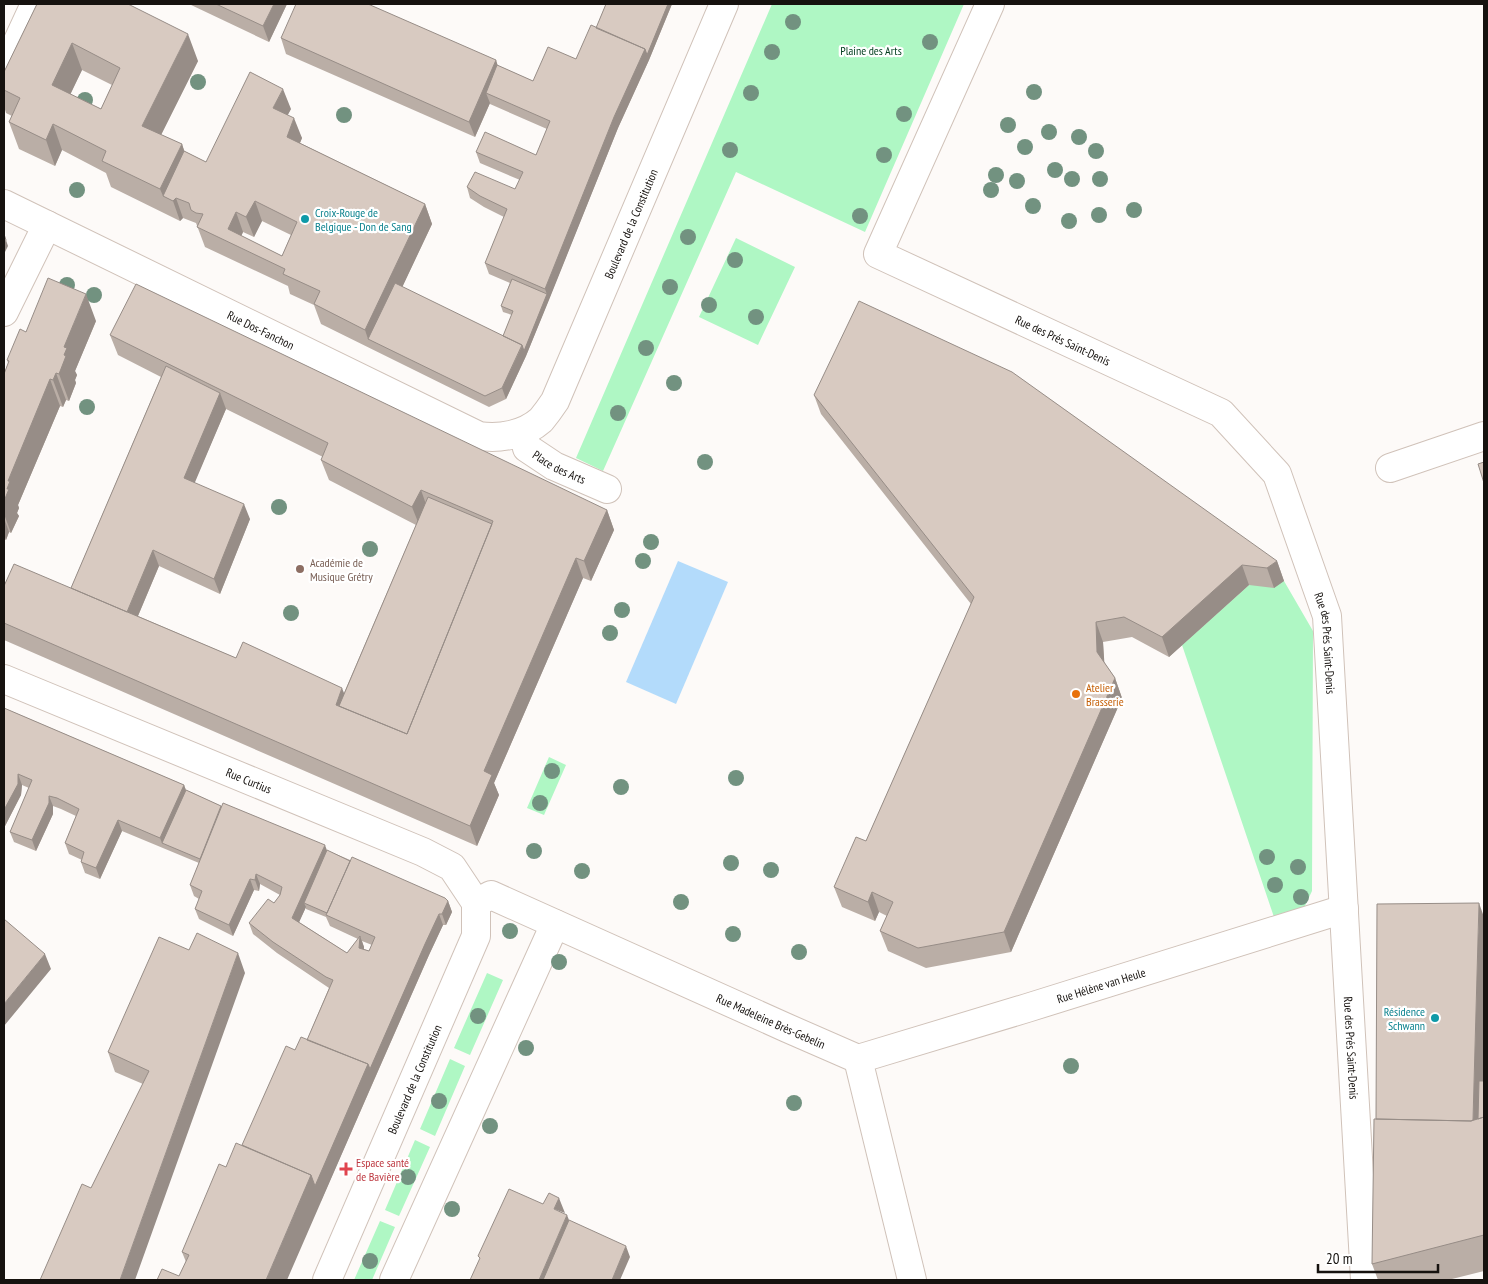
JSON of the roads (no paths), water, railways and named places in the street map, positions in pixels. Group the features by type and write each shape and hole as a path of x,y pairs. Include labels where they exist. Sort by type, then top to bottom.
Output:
{"street":[{"path":"4,71 35,4"},
{"name":"Boulevard de la Constitution","path":"523,432 541,419 555,401 724,4"},
{"name":"Rue des Prés Saint-Denis","path":"990,4 878,254 1220,413 1277,474 1327,616 1365,1280"},
{"name":"Rue Dos-Fanchon","path":"4,204 479,436 496,438 523,432"},
{"path":"4,312 47,225"},
{"name":"Place des Arts","path":"523,432 527,448 554,466 607,489"},
{"path":"1390,468 1484,436"},
{"name":"Rue Curtius","path":"4,678 423,852 452,867 476,903"},
{"name":"Rue Madeleine Brès-Gebelin","path":"476,903 491,895 858,1059"},
{"name":"Boulevard de la Constitution","path":"327,1280 476,936 476,903"},
{"name":"Rue Hélène van Heule","path":"858,1059 1045,1003 1344,909"},
{"path":"394,1280 555,924"},
{"path":"858,1059 912,1280"}],"water":[{"path":"678,561 728,582 676,704 626,682"}],"place":[{"name":"Croix-Rouge de Belgique - Don de Sang","path":"305,219"},
{"name":"Académie de Musique Grétry","path":"300,569"},
{"name":"Atelier Brasserie","path":"1076,694"},
{"name":"Résidence Schwann","path":"1435,1018"},
{"name":"Espace santé de Bavière","path":"346,1169"}],"park label":[{"name":"Plaine des Arts","path":"871,50"}]}
